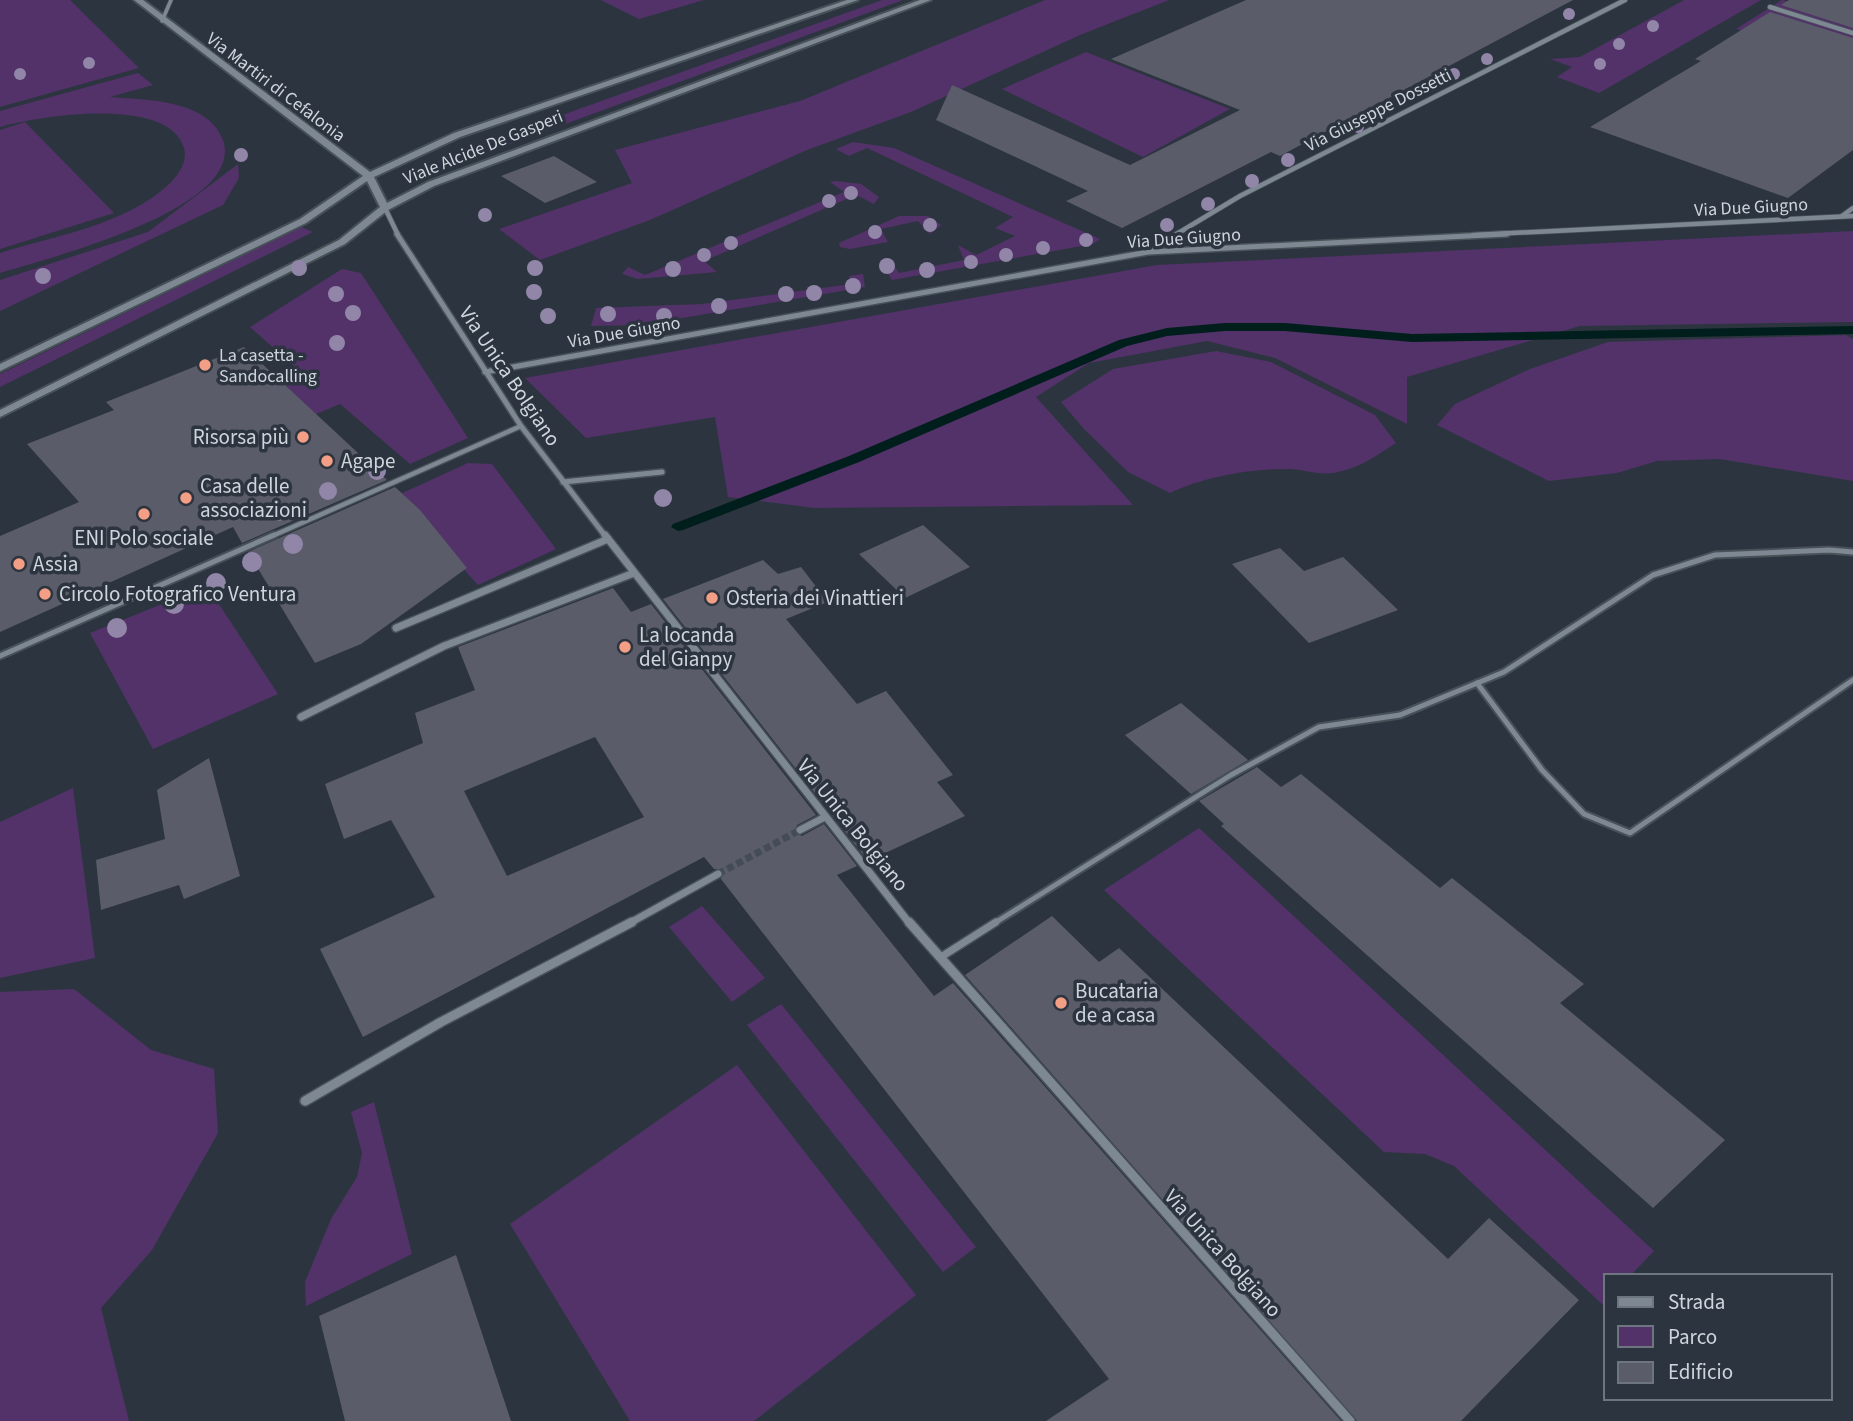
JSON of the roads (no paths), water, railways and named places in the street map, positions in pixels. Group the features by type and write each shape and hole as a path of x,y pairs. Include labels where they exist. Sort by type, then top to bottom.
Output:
{"street":[{"name":"Via Martiri di Cefalonia","path":"138,0 162,21 369,176 385,208"},
{"name":"Viale Alcide De Gasperi","path":"0,368 303,221 369,176 457,135 855,0"},
{"name":"Viale Alcide De Gasperi","path":"0,414 342,242 385,208 431,184 589,123 927,0"},
{"name":"Via Giuseppe Dossetti","path":"1148,252 1240,196 1625,0"},
{"path":"1770,7 1853,33"},
{"name":"Via Unica Bolgiano","path":"385,208 404,248 521,426 937,959 1350,1421"},
{"path":"1842,217 1853,208"},
{"name":"Via Due Giugno","path":"485,372 1148,252 1853,216"},
{"path":"564,482 662,472"},
{"path":"396,628 608,539"},
{"path":"301,717 444,646 634,573"},
{"path":"800,830 825,817"},
{"path":"305,1101 441,1022 646,915 718,874"}],"lane":[{"path":"162,21 171,0"},
{"path":"0,656 521,426"},
{"path":"937,959 1231,775 1319,727 1400,715 1504,672 1653,575 1715,555 1829,550 1853,552"},
{"path":"1477,683 1542,770 1584,814 1630,833 1853,680"}],"waterway":[{"path":"678,527 854,459 1123,343 1167,332 1225,327 1285,327 1412,338 1853,330"}],"tunnel":[{"path":"718,874 800,830"}],"place":[{"name":"La casetta - Sandocalling","path":"205,365"},
{"name":"Risorsa più","path":"303,437"},
{"name":"Agape","path":"327,461"},
{"name":"Casa delle associazioni","path":"186,498"},
{"name":"ENI Polo sociale","path":"144,514"},
{"name":"Assia","path":"19,564"},
{"name":"Circolo Fotografico Ventura","path":"45,594"},
{"name":"Osteria dei Vinattieri","path":"712,598"},
{"name":"La locanda del Gianpy","path":"625,647"},
{"name":"Bucataria de a casa","path":"1061,1003"}]}
